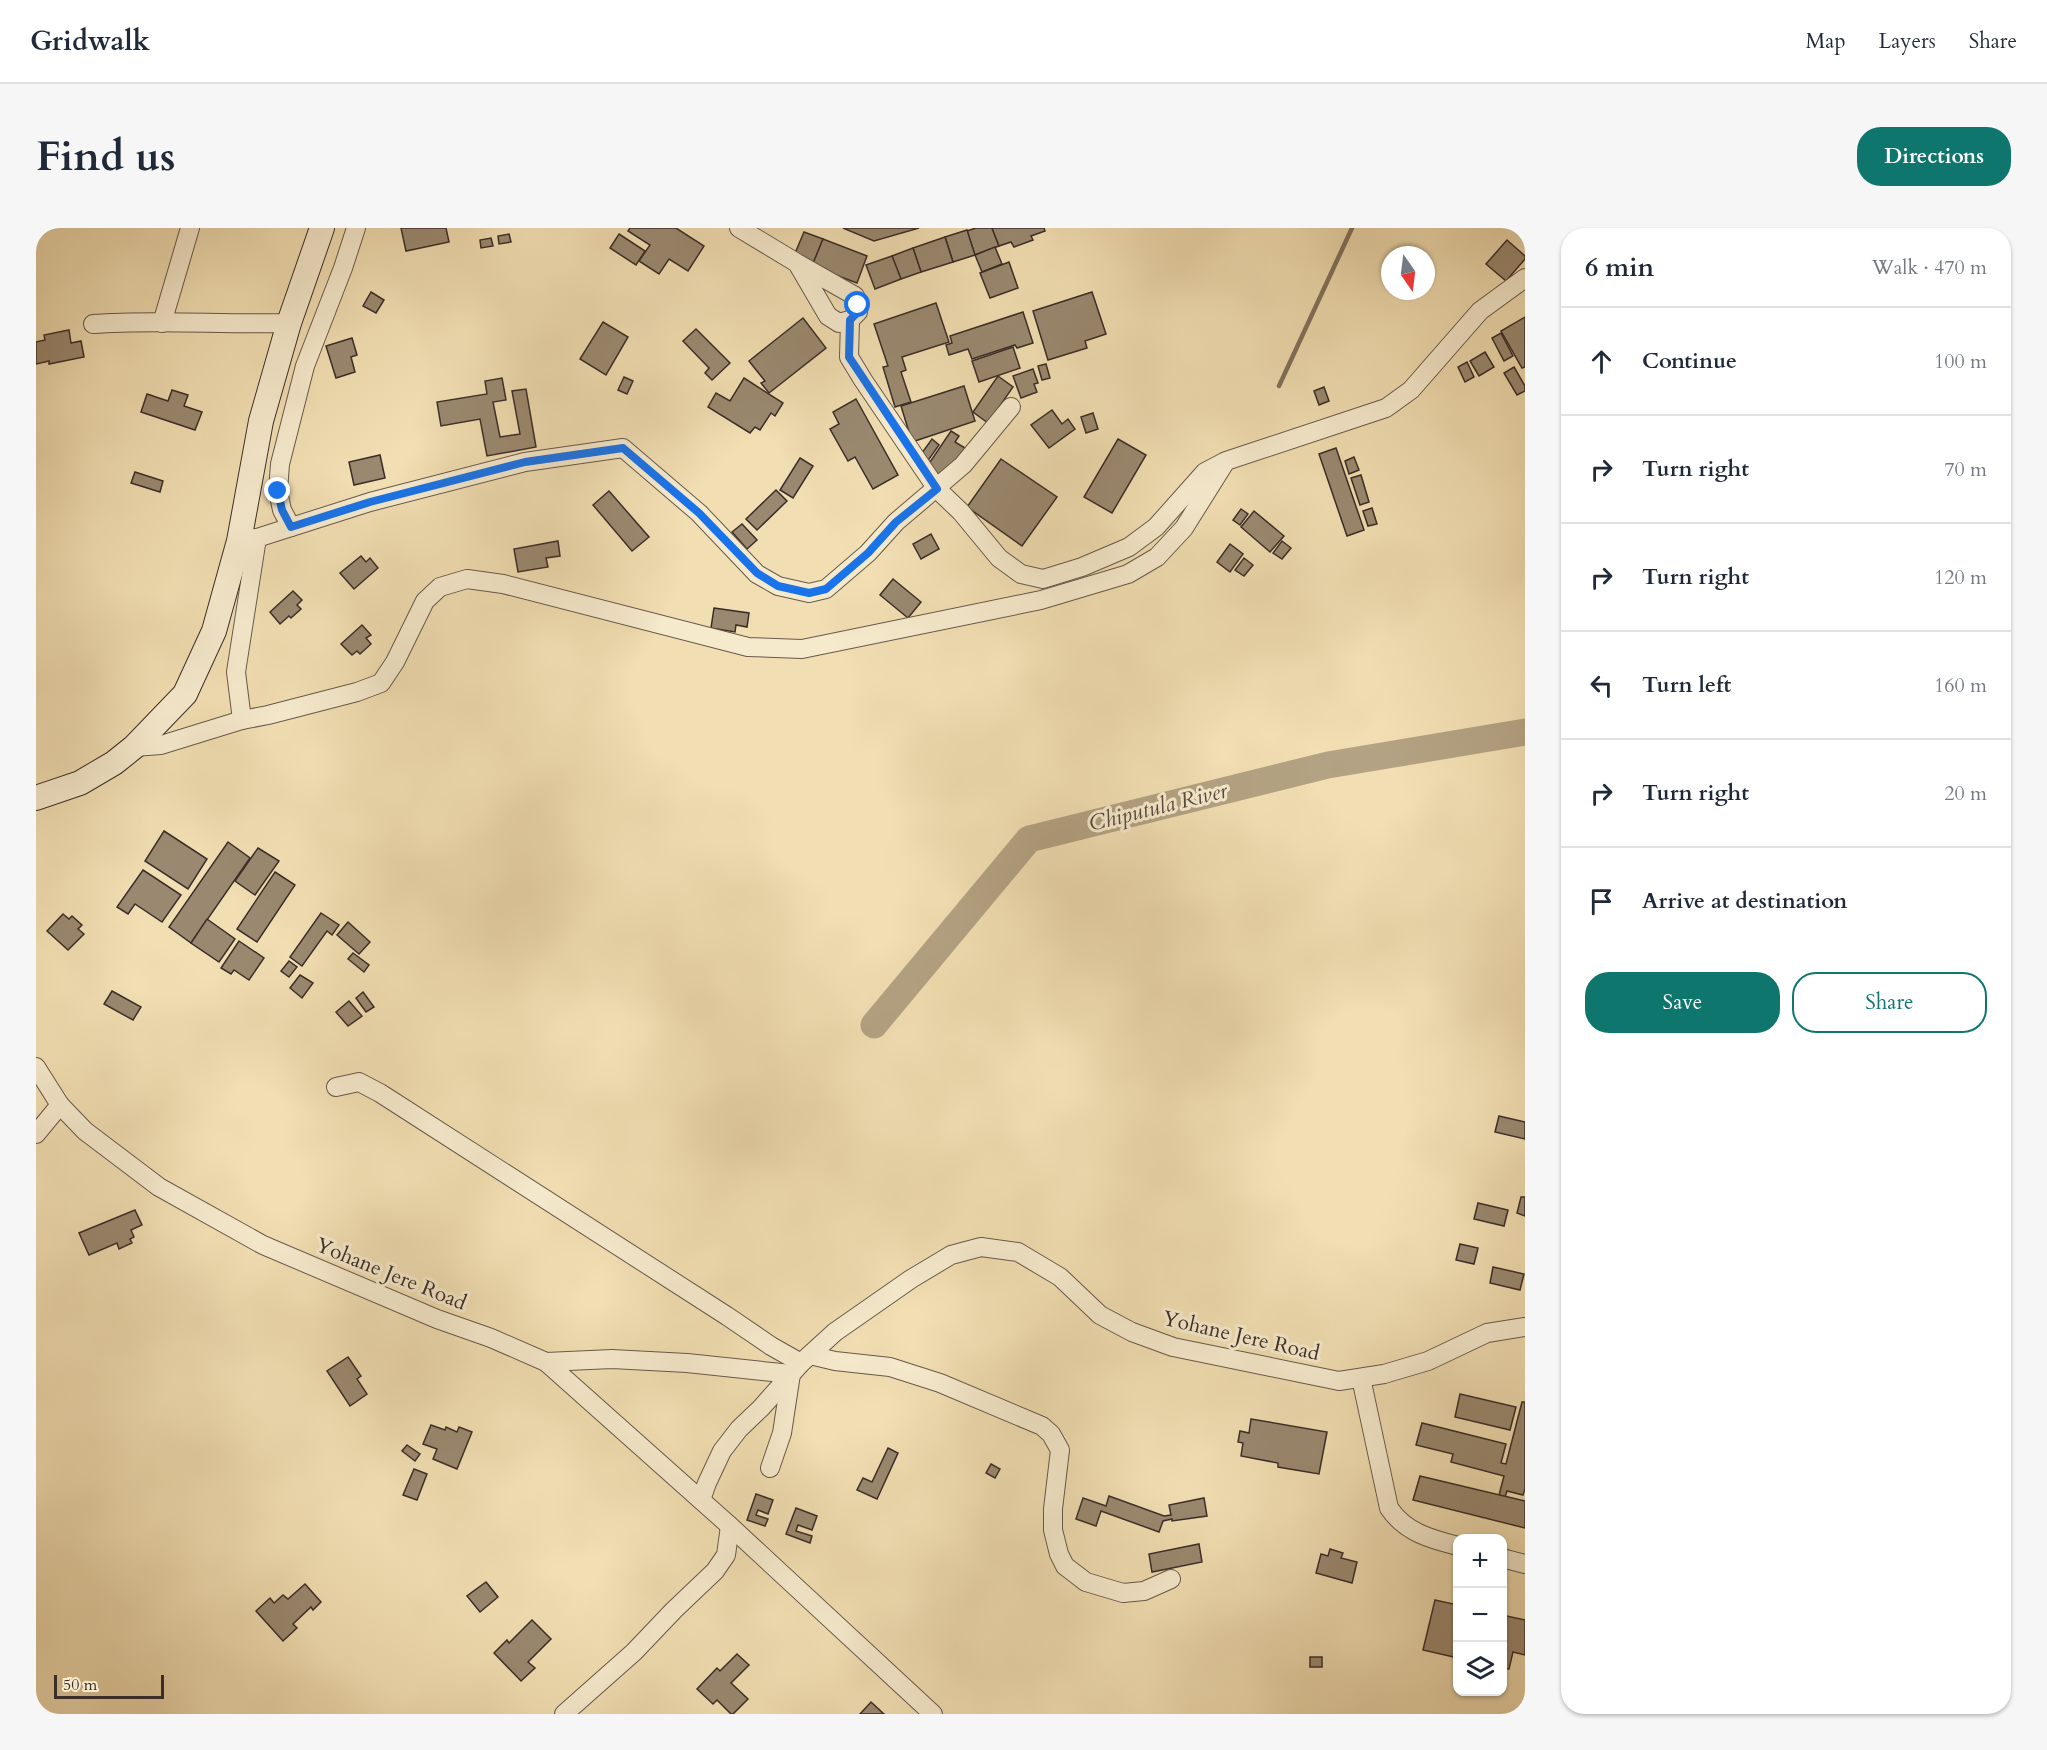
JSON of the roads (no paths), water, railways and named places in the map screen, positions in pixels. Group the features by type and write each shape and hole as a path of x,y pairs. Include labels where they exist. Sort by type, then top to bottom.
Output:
{"street":[{"path":"162,323 190,228"},
{"path":"242,720 237,672 261,421 289,323 322,228"},
{"path":"291,527 282,510 278,491 280,464 305,366 356,228"},
{"path":"739,228 855,296 858,312 850,320 839,322 828,316 797,263"},
{"path":"850,320 849,357 937,489 961,512 999,558 1021,574 1043,579 1082,567 1129,547 1156,527 1205,472 1226,461 1386,408 1411,390 1480,311 1525,278"},
{"path":"93,324 120,321 241,325 289,323"},
{"path":"248,540 370,502 525,462 623,448 699,513 757,573 778,586 809,593 826,589 868,553 896,522 963,465 1011,407"},
{"path":"134,747 161,745 242,720 357,692 381,683 395,662 425,601 440,587 467,579 502,584 748,647 802,649 1041,600 1128,573 1157,557 1184,528 1226,461"},
{"path":"36,798 61,791 100,772 134,747 185,694 214,632 248,540"},
{"name":"Yohane Jere Road","path":"36,1068 60,1105 91,1136 159,1186 262,1245 546,1362 612,1359 687,1363 801,1364"},
{"path":"336,1087 359,1082 380,1093 801,1364 835,1361 890,1366 940,1383 1042,1426 1051,1434 1060,1450 1053,1509 1053,1530 1059,1554 1065,1566 1086,1582 1123,1593 1144,1591 1171,1580"},
{"path":"36,1134 60,1105"},
{"name":"Yohane Jere Road","path":"701,1500 722,1451 739,1429 835,1332 911,1279 951,1255 981,1247 1018,1252 1060,1277 1100,1315 1132,1332 1173,1347 1339,1381 1384,1374 1428,1361 1487,1334 1525,1327"},
{"path":"546,1362 730,1526 933,1714"},
{"path":"770,1468 801,1364"},
{"path":"1361,1378 1389,1508 1398,1521 1414,1532 1453,1544"},
{"path":"564,1714 634,1652 715,1571 726,1555 730,1526"},
{"path":"1507,1559 1525,1564"}],"waterway":[{"path":"1279,386 1352,228"},
{"name":"Chiputula River","path":"874,1025 1029,839 1328,765 1525,732"}]}
